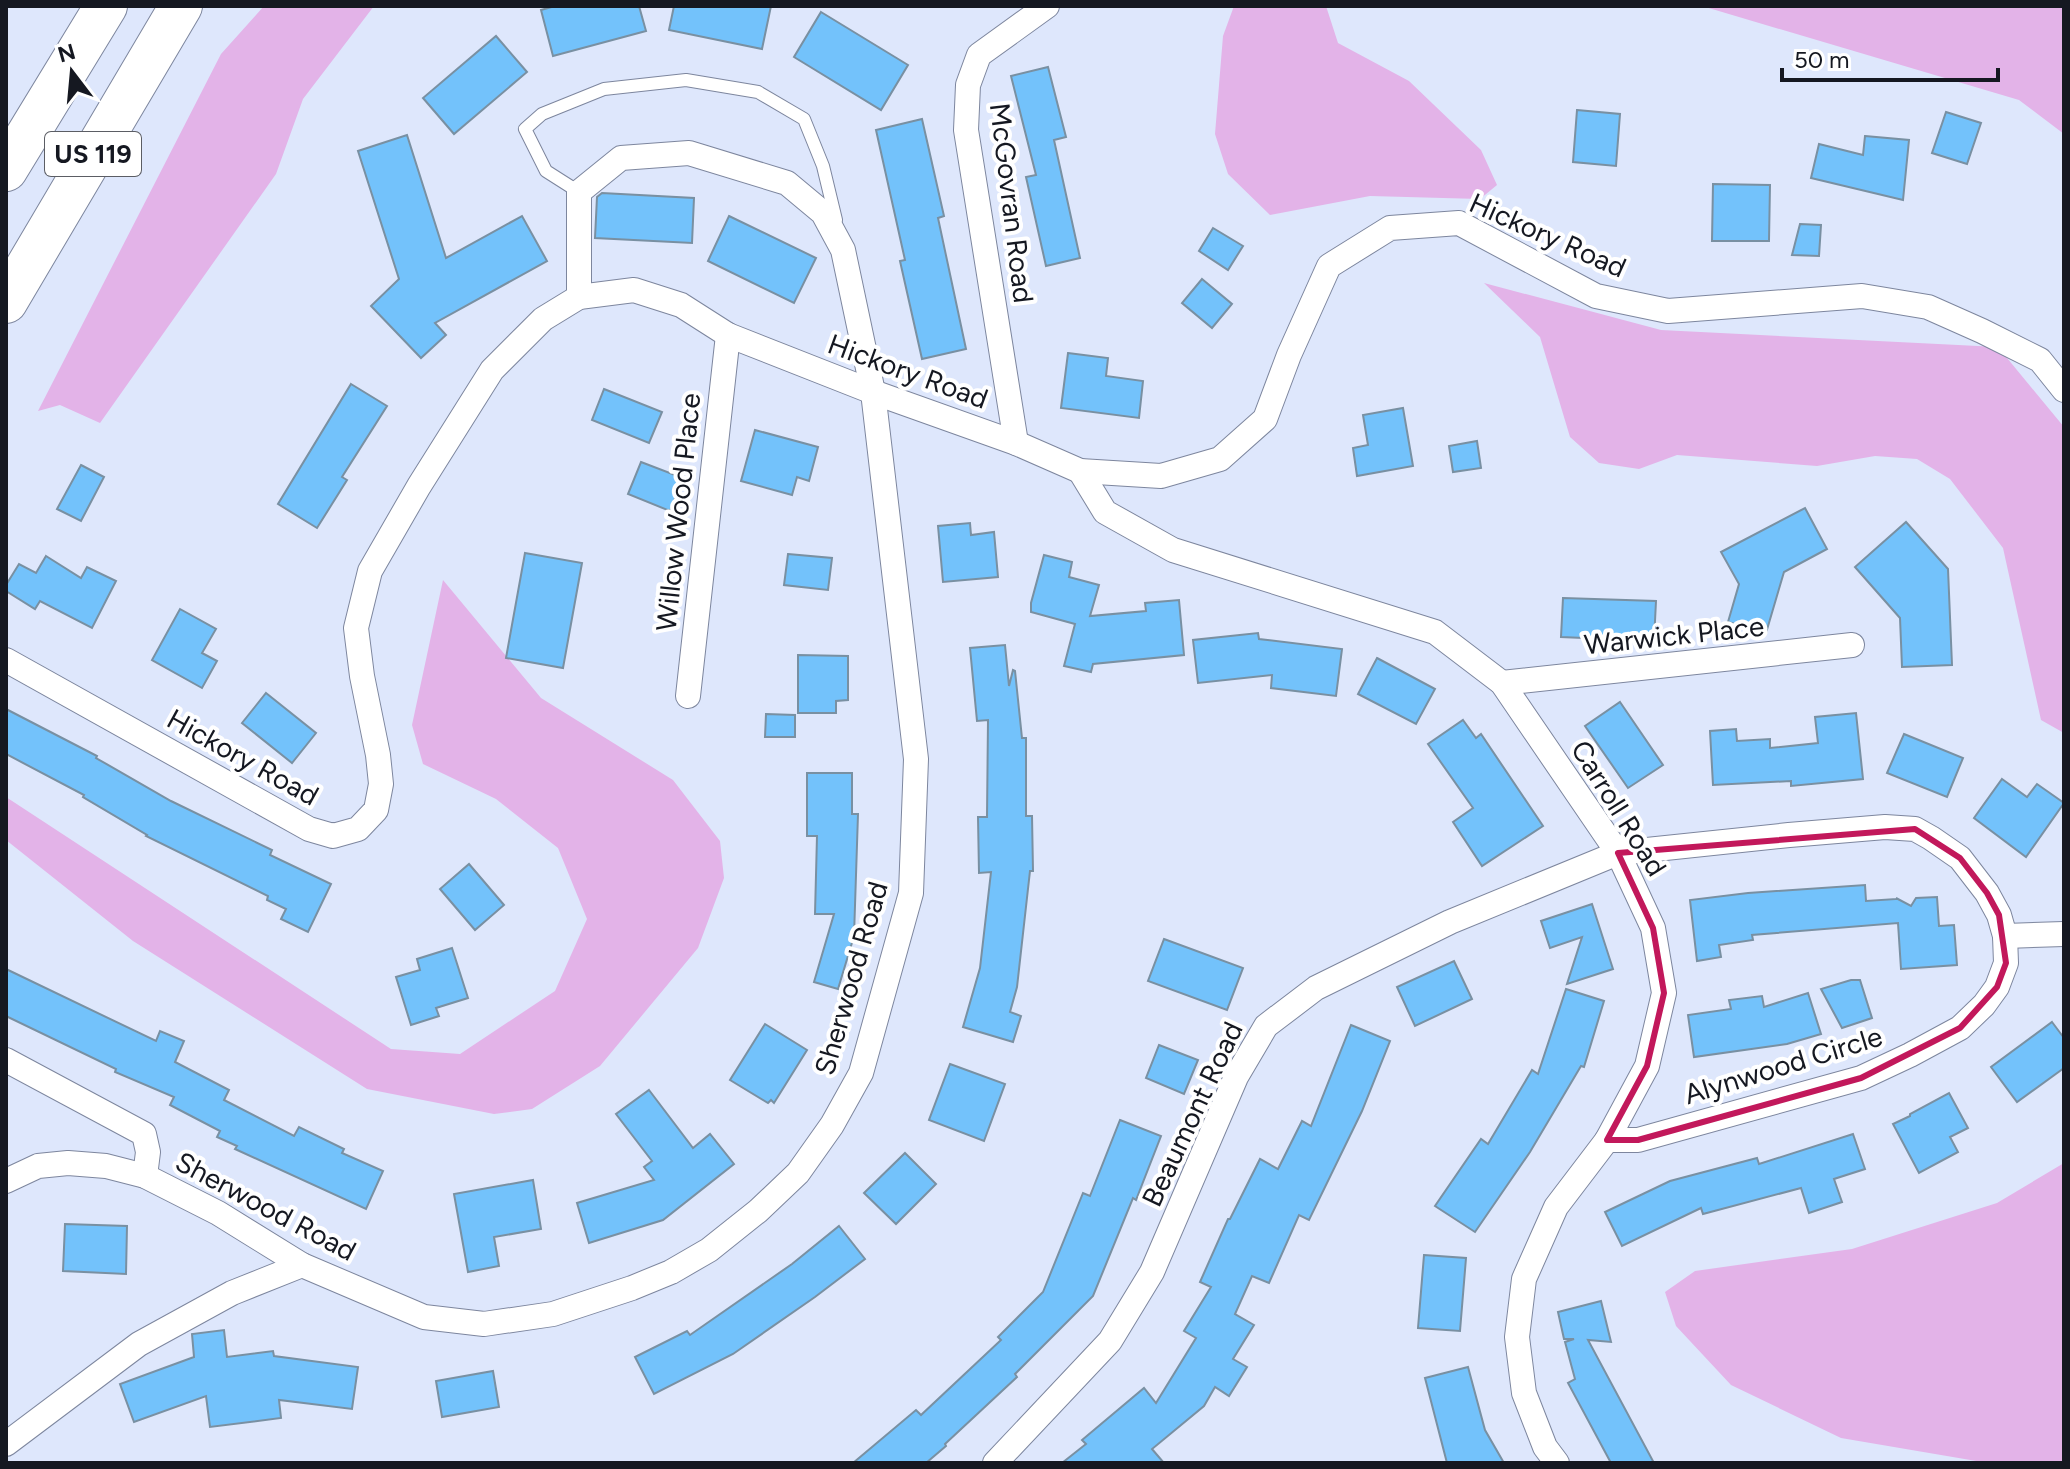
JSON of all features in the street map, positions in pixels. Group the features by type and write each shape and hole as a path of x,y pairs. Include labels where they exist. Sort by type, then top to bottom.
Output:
{"highway":[{"name":"US 119","path":"6,170 106,6"},
{"name":"US 119","path":"6,302 181,6"}],"street":[{"name":"McGovran Road","path":"1016,443 966,130 968,85 979,55 1047,6"},
{"name":"Sherwood Road","path":"6,1181 38,1166 68,1163 106,1166 145,1176 218,1213 302,1265 424,1317 484,1324 553,1314 671,1272 709,1250 758,1211 798,1173 832,1125 861,1073 911,893 916,759 873,392 843,250 823,213 787,183 689,153 621,158 579,192"},
{"path":"579,192 579,297"},
{"name":"Hickory Road","path":"6,660 309,829 333,836 358,829 376,810 381,784 356,628 370,571 492,370 543,319 579,297 634,290 681,305 728,335 873,392 1016,443 1080,471 1161,476 1220,459 1265,419 1289,355 1329,266 1390,228 1459,223 1596,296 1668,311 1862,296 1928,307 2040,360 2064,390"},
{"name":"Willow Wood Place","path":"688,696 728,335"},
{"name":"Carroll Road","path":"1080,471 1105,512 1173,550 1435,632 1502,683 1618,853 1653,928 1664,993 1647,1066 1607,1140 1556,1207 1524,1279 1517,1337 1524,1393 1545,1447 1557,1463"},
{"name":"Warwick Place","path":"1502,683 1852,645"},
{"name":"Alynwood Circle","path":"1607,1140 1638,1140 1861,1078 1960,1028 1984,1005 1997,987 2006,963 2005,936 1999,915 1987,893 1960,858 1915,829 1885,827 1805,833 1618,853"},
{"name":"Beaumont Road","path":"995,1463 1110,1341 1152,1272 1236,1077 1266,1026 1316,988 1450,922 1618,853"},
{"path":"2005,936 2064,934"},
{"path":"6,1060 144,1134 148,1152 145,1176"},
{"path":"6,1444 139,1344 232,1293 302,1265"}],"lane":[{"path":"579,192 546,171 525,129 542,114 604,89 686,80 758,92 804,119 823,166 843,250"}],"highlighted area":[{"path":"1915,829 1960,858 1987,893 1999,915 2006,963 1997,987 1960,1028 1861,1078 1638,1140 1607,1140 1647,1066 1664,993 1653,928 1618,853"}],"shaded area":[{"path":"264,6 374,6 303,99 276,174 100,423 60,405 38,411 221,54"},
{"path":"1234,6 1326,6 1338,43 1409,81 1481,150 1497,185 1480,199 1370,196 1270,215 1228,174 1215,134 1223,36"},
{"path":"1702,6 2064,6 2064,134 2019,100"},
{"path":"1484,283 1661,330 1998,347 2064,427 2064,733 2041,720 2003,548 1950,479 1917,459 1875,456 1817,466 1677,455 1639,469 1599,463 1570,437 1540,337"},
{"path":"443,580 541,698 673,780 720,841 724,878 698,948 600,1066 532,1109 494,1114 367,1089 133,941 6,840 6,797 391,1049 460,1054 555,991 587,919 558,848 496,799 423,764 412,725"},
{"path":"2064,1163 2064,1463 1988,1463 1841,1438 1731,1385 1676,1326 1665,1292 1695,1271 1852,1249 1997,1203"}],"building":[{"path":"555,6 639,6 646,31 553,56 541,10"},
{"path":"674,6 771,6 762,49 669,30"},
{"path":"821,12 908,65 881,110 794,57"},
{"path":"496,36 527,72 454,134 423,98"},
{"path":"1048,67 1066,137 1054,140 1080,258 1046,266 1026,177 1036,175 1011,76"},
{"path":"1577,110 1620,114 1616,166 1573,162"},
{"path":"1946,112 1981,123 1967,164 1932,153"},
{"path":"922,119 944,216 938,218 966,349 922,359 900,261 905,260 876,130"},
{"path":"407,135 446,258 522,216 547,261 435,323 446,335 421,358 371,306 399,279 358,151"},
{"path":"1865,136 1909,140 1903,200 1811,178 1819,144 1863,155"},
{"path":"1713,184 1770,185 1769,241 1712,241"},
{"path":"602,193 694,198 692,243 595,238 597,197"},
{"path":"729,216 816,258 794,303 708,261"},
{"path":"1800,224 1821,225 1819,256 1792,255"},
{"path":"1213,228 1243,246 1228,270 1199,251"},
{"path":"1202,279 1232,304 1212,328 1182,303"},
{"path":"1068,353 1108,358 1106,376 1143,381 1139,418 1061,408"},
{"path":"351,384 387,406 342,477 347,480 317,528 278,504"},
{"path":"604,389 662,412 649,443 592,420"},
{"path":"1403,408 1413,466 1357,476 1353,448 1368,445 1363,415"},
{"path":"755,430 818,447 809,481 797,477 792,495 741,481"},
{"path":"1477,441 1481,468 1453,472 1449,446"},
{"path":"641,462 683,478 670,511 628,494"},
{"path":"81,465 104,477 81,521 57,509"},
{"path":"1805,508 1827,549 1784,572 1766,633 1728,622 1739,584 1721,552"},
{"path":"1906,522 1948,569 1952,665 1902,667 1900,618 1855,567"},
{"path":"970,523 971,535 994,532 998,577 943,582 938,526"},
{"path":"525,553 582,563 563,668 506,658"},
{"path":"788,554 832,558 828,590 784,585"},
{"path":"1044,555 1072,562 1069,577 1099,585 1090,616 1146,611 1145,603 1179,600 1184,655 1093,664 1091,672 1064,666 1075,624 1031,612"},
{"path":"46,556 81,578 87,567 116,581 92,628 40,601 35,609 6,591 6,585 19,564 36,573"},
{"path":"1563,598 1656,601 1654,641 1561,637"},
{"path":"180,609 216,629 202,653 217,661 202,688 152,660"},
{"path":"1258,633 1259,639 1342,649 1336,696 1271,688 1272,675 1198,683 1193,640"},
{"path":"1005,645 1009,686 1013,670 1022,738 1026,738 1026,816 1032,816 1033,871 1030,871 1017,987 1010,1012 1021,1016 1013,1042 963,1027 980,968 991,872 979,873 978,817 987,817 988,720 977,721 970,648"},
{"path":"798,655 848,656 848,700 836,701 836,713 798,713"},
{"path":"1377,658 1435,689 1416,724 1358,694"},
{"path":"266,693 316,733 292,763 242,723"},
{"path":"1620,702 1663,765 1628,788 1585,726"},
{"path":"6,709 97,756 171,801 272,850 270,855 331,884 308,932 281,919 286,909 267,900 268,896 146,836 84,795 6,754"},
{"path":"1856,713 1863,779 1791,786 1791,781 1713,785 1710,731 1736,729 1737,741 1770,739 1770,748 1818,743 1815,717"},
{"path":"766,714 795,715 795,737 765,737"},
{"path":"1463,720 1476,738 1481,734 1543,826 1482,866 1453,822 1473,808 1428,744"},
{"path":"1904,734 1963,758 1947,797 1887,773"},
{"path":"807,773 852,773 852,814 858,814 854,936 838,989 814,982 834,914 815,914 817,836 807,836"},
{"path":"2002,779 2027,797 2037,784 2064,803 2026,857 1974,818"},
{"path":"469,864 504,905 475,930 440,889"},
{"path":"1865,885 1866,901 1896,898 1911,906 1916,898 1937,897 1939,926 1954,925 1957,965 1901,969 1898,923 1752,935 1753,940 1719,945 1721,957 1697,961 1690,900"},
{"path":"1592,904 1613,969 1567,984 1582,937 1550,948 1541,921"},
{"path":"1164,939 1243,968 1227,1010 1148,981"},
{"path":"452,948 468,998 436,1008 439,1016 411,1025 396,977 420,970 417,959"},
{"path":"1454,961 1472,999 1415,1026 1397,987"},
{"path":"6,969 156,1041 160,1031 184,1041 175,1062 229,1090 224,1100 294,1136 299,1127 344,1149 342,1153 383,1171 366,1209 235,1149 237,1146 217,1137 220,1131 170,1105 174,1097 115,1072 116,1069 6,1016"},
{"path":"1860,980 1872,1018 1842,1028 1821,989"},
{"path":"1566,989 1604,1001 1584,1067 1581,1066 1530,1152 1475,1232 1435,1206 1481,1139 1488,1144 1532,1070 1538,1074"},
{"path":"1808,993 1821,1034 1787,1044 1694,1057 1688,1015 1731,1009 1729,1000 1762,996 1764,1007"},
{"path":"2052,1022 2064,1038 2064,1068 2017,1102 1991,1067"},
{"path":"765,1024 807,1050 774,1103 771,1100 768,1103 730,1080"},
{"path":"1351,1025 1390,1041 1362,1111 1309,1220 1299,1215 1269,1283 1252,1276 1235,1314 1254,1325 1233,1359 1247,1367 1229,1396 1215,1387 1204,1406 1152,1449 1164,1463 1062,1463 1086,1444 1082,1440 1144,1388 1156,1403 1196,1338 1184,1331 1211,1287 1200,1282 1228,1219 1260,1159 1278,1169 1302,1121 1311,1126"},
{"path":"1159,1045 1198,1060 1184,1094 1146,1078"},
{"path":"950,1064 1005,1084 984,1141 929,1120"},
{"path":"649,1090 693,1148 710,1134 734,1164 663,1220 589,1243 577,1203 654,1180 644,1167 652,1161 616,1114"},
{"path":"1949,1093 1968,1128 1950,1137 1958,1152 1919,1173 1893,1124"},
{"path":"1120,1120 1161,1136 1093,1296 1015,1374 1017,1377 926,1463 853,1463 916,1410 921,1415 1001,1340 998,1337 1043,1292 1083,1193 1090,1196"},
{"path":"1853,1134 1865,1169 1834,1179 1842,1202 1809,1213 1801,1188 1703,1214 1701,1208 1622,1246 1605,1212 1670,1181 1757,1158 1759,1164"},
{"path":"905,1153 936,1184 896,1224 864,1193"},
{"path":"533,1180 541,1229 494,1237 499,1266 468,1272 454,1194"},
{"path":"65,1224 127,1226 126,1274 63,1271"},
{"path":"839,1226 865,1259 733,1354 654,1394 635,1357 687,1331 690,1335 792,1264"},
{"path":"1424,1255 1466,1258 1460,1331 1418,1328"},
{"path":"1601,1301 1611,1342 1588,1340 1654,1463 1611,1463 1568,1383 1575,1379 1565,1342 1574,1339 1564,1339 1558,1312"},
{"path":"224,1330 227,1357 273,1351 274,1356 358,1367 352,1409 279,1400 281,1418 210,1427 206,1396 134,1422 120,1384 194,1357 192,1334"},
{"path":"1468,1367 1485,1430 1504,1463 1447,1463 1425,1378"},
{"path":"493,1371 499,1407 442,1417 436,1381"}]}
